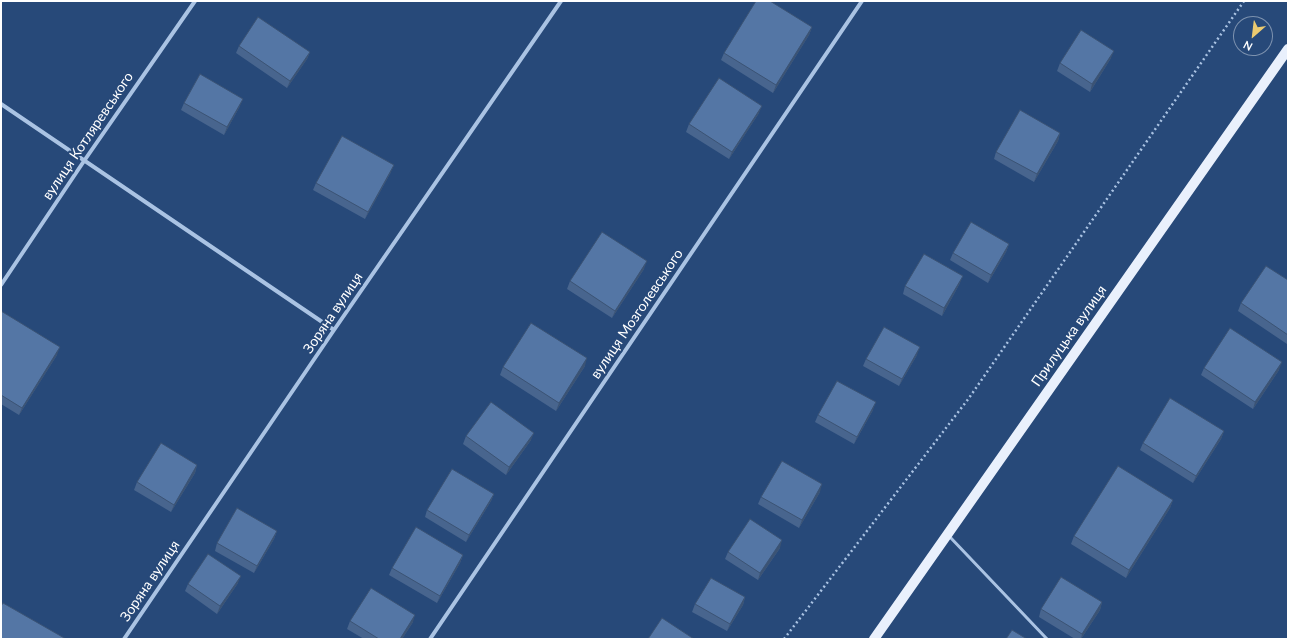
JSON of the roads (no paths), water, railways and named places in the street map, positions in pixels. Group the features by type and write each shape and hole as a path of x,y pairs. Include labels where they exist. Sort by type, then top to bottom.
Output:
{"main road":[{"name":"Прилуцька вулиця","path":"874,639 1288,49"}],"street":[{"name":"вулиця Котляревського","path":"1,285 84,161 195,1"},
{"name":"Зоряна вулиця","path":"124,639 334,330 561,1"},
{"name":"вулиця Мозголевського","path":"430,639 862,1"},
{"path":"1,104 334,330"}],"lane":[{"path":"947,534 1047,639"}]}
